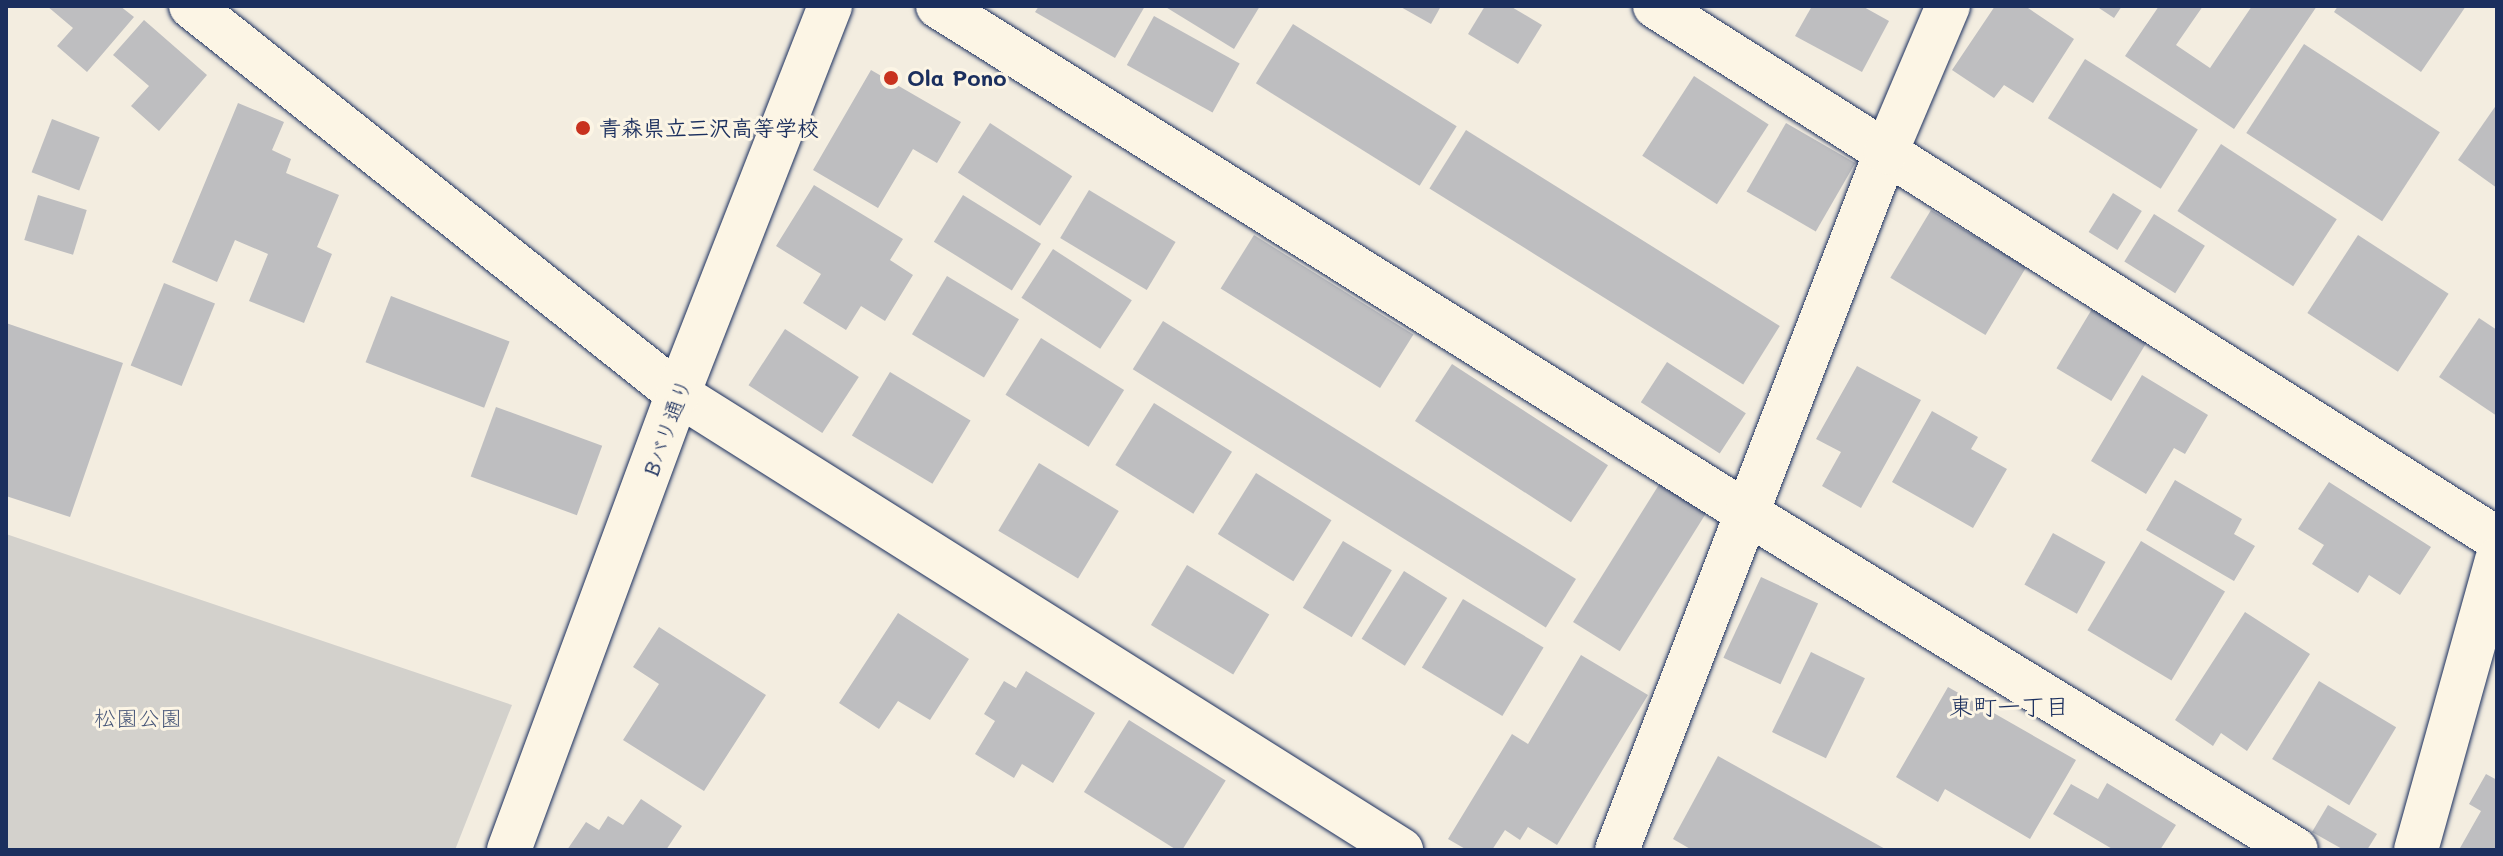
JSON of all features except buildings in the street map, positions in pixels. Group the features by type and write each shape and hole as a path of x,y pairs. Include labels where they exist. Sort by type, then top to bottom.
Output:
{"street":[{"path":"191,6 678,394 1401,850"},
{"name":"Bバリ通り","path":"509,850 678,394 830,6"},
{"path":"938,6 1747,513 2296,850"},
{"path":"1655,6 2497,539"},
{"path":"1617,850 1886,152 1948,6"},
{"path":"2416,850 2497,560"}],"green space":[{"name":"松園公園","path":"6,534 512,705 455,850 6,850"}],"place":[{"name":"Ola Pono","path":"891,78"},
{"name":"青森県立三沢高等学校","path":"583,128"}],"district":[{"name":"東町一丁目","path":"2009,706"}]}
